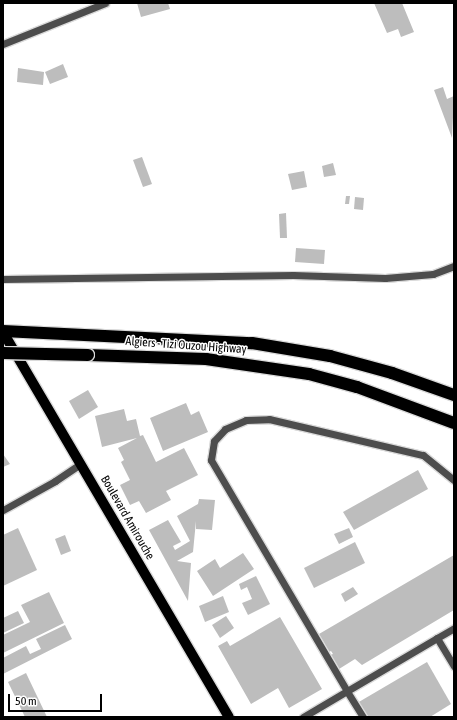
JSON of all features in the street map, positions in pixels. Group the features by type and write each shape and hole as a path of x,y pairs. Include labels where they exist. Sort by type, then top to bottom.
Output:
{"highway":[{"name":"Algiers - Tizi Ouzou Highway","path":"3,332 252,343 330,356 392,373 454,395"},
{"name":"Algiers - Tizi Ouzou Highway","path":"3,353 206,359 309,374 356,387 454,423"}],"main road":[{"name":"Boulevard Amirouche","path":"3,332 229,717"}],"street":[{"path":"3,44 105,3"},
{"path":"3,279 293,275 386,278 433,274 454,266"},
{"path":"363,717 211,460 214,441 225,430 246,420 269,419 422,455 454,480"},
{"path":"3,510 55,481 80,464"},
{"path":"303,717 454,628"},
{"path":"437,638 454,666"}],"building":[{"path":"137,3 168,3 170,9 141,17"},
{"path":"374,3 402,3 414,32 401,37 398,29 387,33"},
{"path":"63,64 68,77 50,84 45,72"},
{"path":"18,68 44,72 43,85 17,82"},
{"path":"443,87 447,99 454,96 452,138 434,90"},
{"path":"142,157 152,184 143,187 133,160"},
{"path":"333,163 336,175 324,177 322,166"},
{"path":"304,171 307,187 292,190 288,174"},
{"path":"346,196 350,196 349,204 345,204"},
{"path":"355,197 364,198 363,210 354,209"},
{"path":"286,213 287,238 280,238 279,214"},
{"path":"296,248 325,250 324,264 295,262"},
{"path":"88,390 98,407 79,419 69,401"},
{"path":"186,403 191,415 199,411 208,432 163,451 150,418"},
{"path":"124,409 127,421 136,419 140,436 143,435 156,462 184,448 198,475 166,491 171,500 146,513 139,501 130,505 120,485 130,480 121,462 124,460 118,448 137,438 102,447 95,416"},
{"path":"3,454 10,464 3,467"},
{"path":"418,470 428,489 354,530 343,512"},
{"path":"199,499 215,500 212,530 196,529 196,521 193,552 177,561 191,563 188,601 149,530 168,520 181,542 173,546 175,550 190,541 177,516 198,504"},
{"path":"18,528 37,570 3,586 3,535"},
{"path":"349,528 353,537 339,544 334,534"},
{"path":"65,535 71,551 61,555 55,539"},
{"path":"355,542 365,563 314,588 304,568"},
{"path":"243,553 254,569 213,596 197,571 215,559 220,568"},
{"path":"454,555 454,610 362,665 355,659 339,669 330,655 333,654 331,651 329,652 319,634"},
{"path":"256,576 270,604 248,615 242,603 252,599 247,587 241,590 239,584"},
{"path":"353,587 358,594 345,602 341,594"},
{"path":"49,592 64,623 3,653 3,635 30,622 21,605"},
{"path":"223,596 229,612 205,622 199,606"},
{"path":"18,611 24,623 3,633 3,618"},
{"path":"226,616 234,628 220,638 212,625"},
{"path":"280,617 322,689 289,708 278,688 251,704 218,646 227,641 230,646"},
{"path":"65,625 72,639 3,674 3,658 26,646 30,654 41,649 36,639"},
{"path":"427,662 451,704 430,717 358,717 352,706"},
{"path":"26,673 47,717 25,717 8,682"}]}
